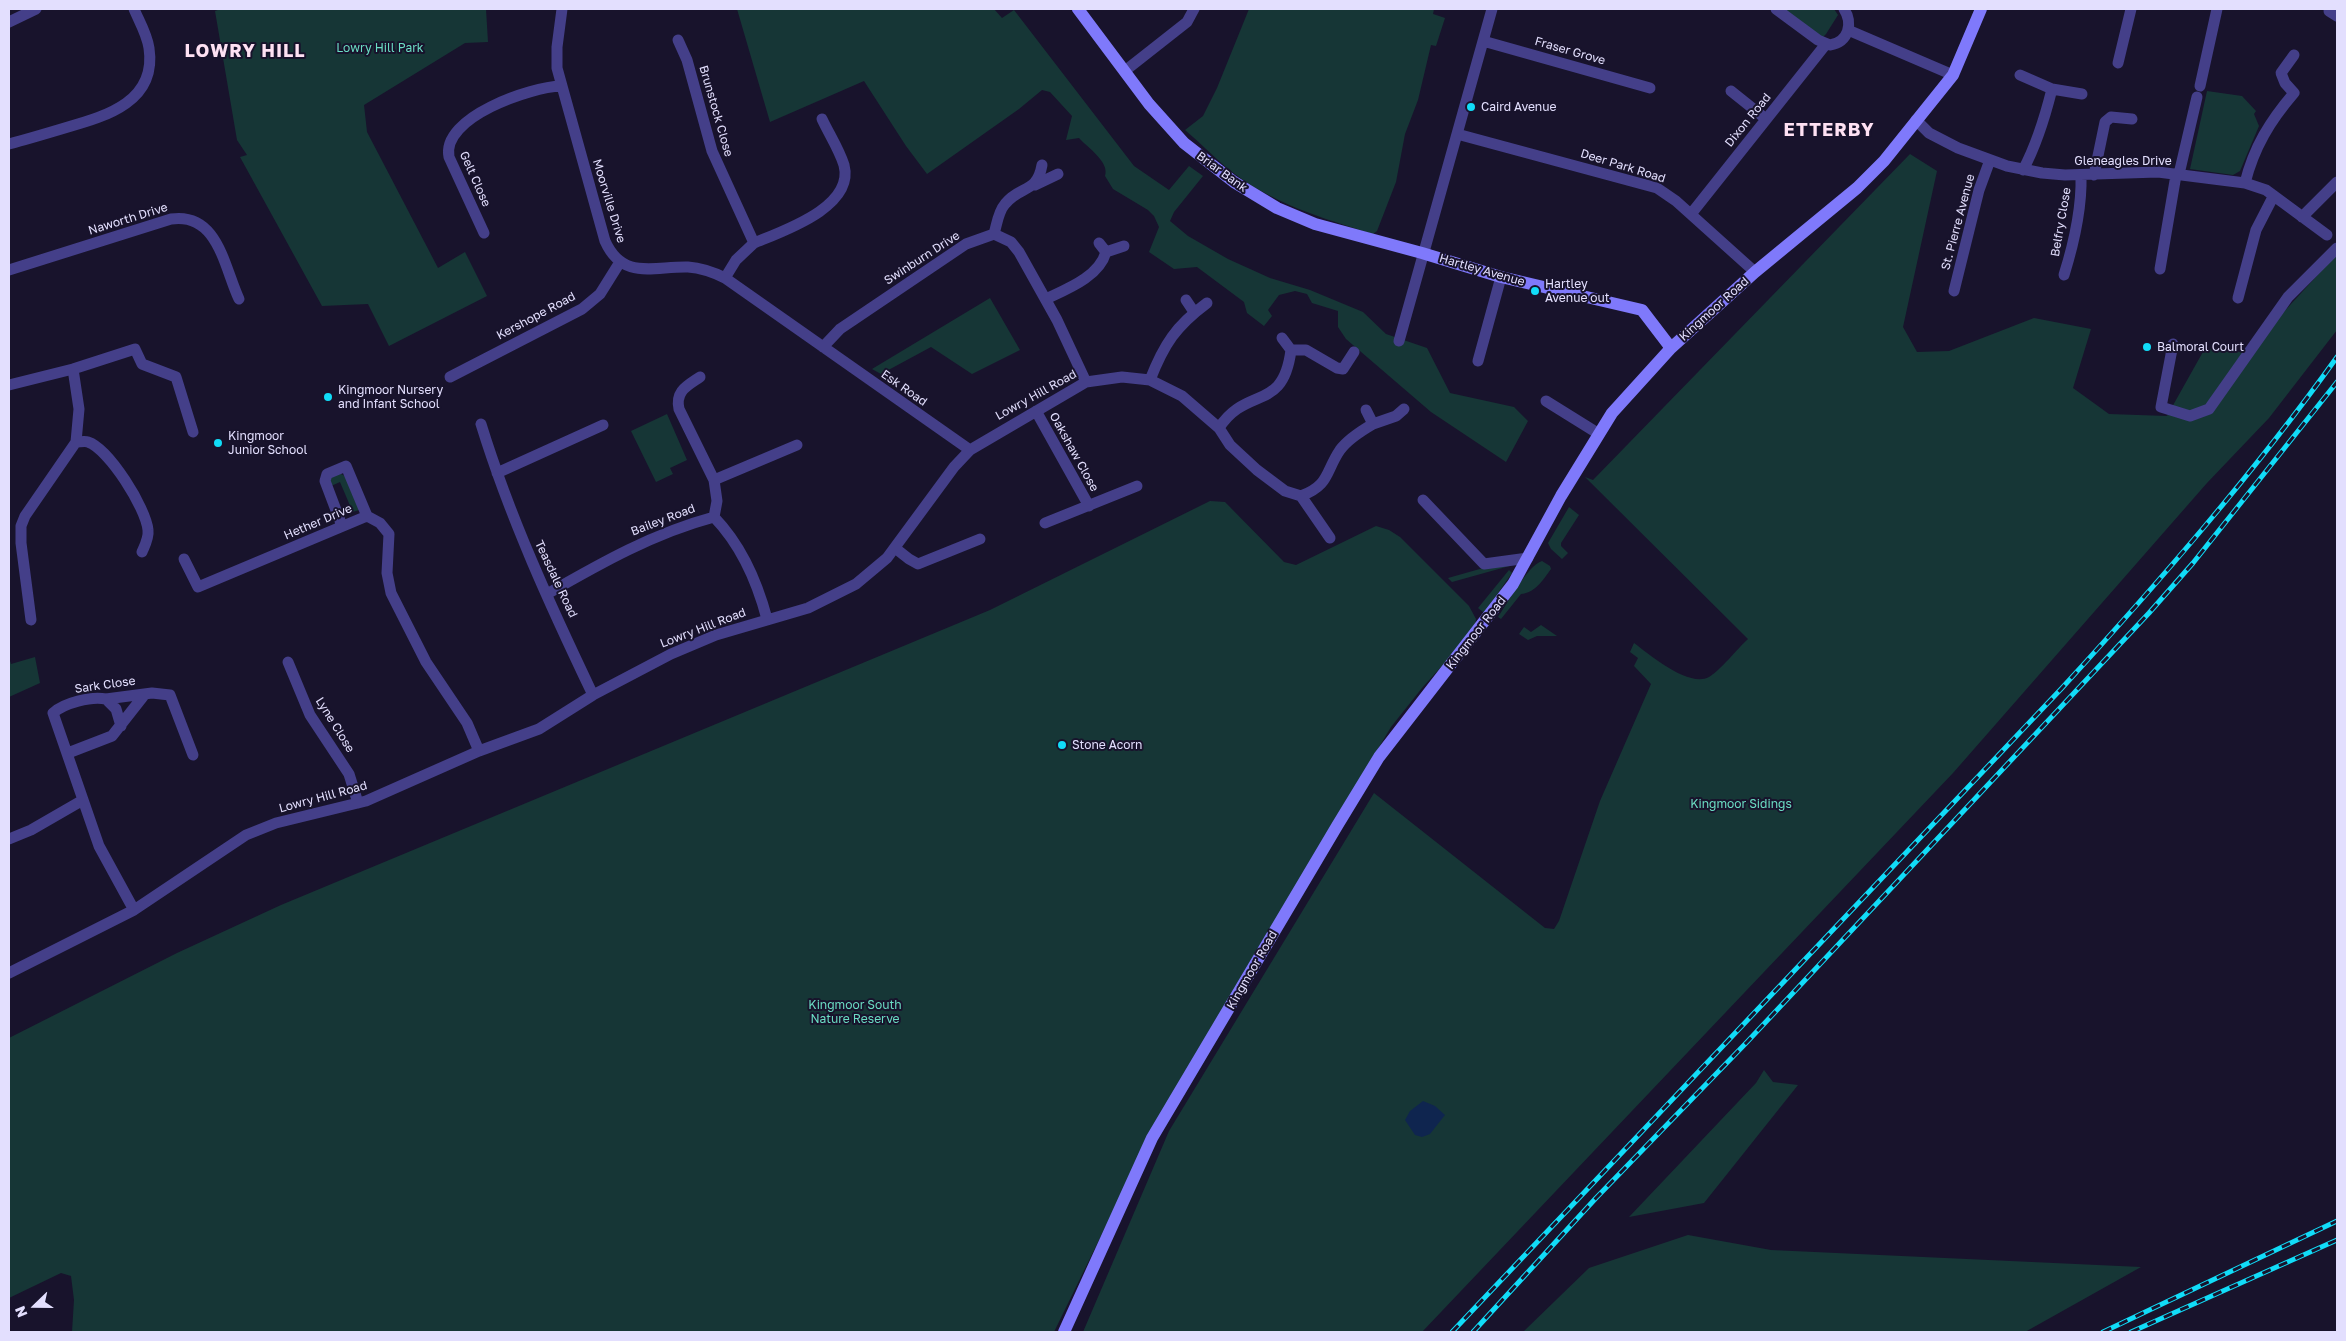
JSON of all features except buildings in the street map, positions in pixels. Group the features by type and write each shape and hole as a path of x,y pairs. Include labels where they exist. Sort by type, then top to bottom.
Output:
{"street":[{"path":"9,22 36,9"},
{"path":"9,144 108,115 127,104 137,94 147,73 150,59 144,32 134,9"},
{"name":"Moorville Drive","path":"562,9 556,47 561,86 605,241 613,255 620,262 642,270 696,268 725,278 823,346"},
{"name":"Briar Bank","path":"1078,9 1126,70 1149,104 1179,138 1204,161 1277,208 1315,224 1422,253"},
{"path":"1126,70 1187,22 1194,9"},
{"path":"1398,341 1492,9"},
{"path":"1776,9 1826,44 1834,44 1847,36 1850,20 1844,9"},
{"name":"Kingmoor Road","path":"1064,1332 1152,1138 1337,826 1379,758 1488,619 1513,584 1561,496 1612,413 1670,348 1755,272 1856,188 1884,161 1953,75 1981,9"},
{"path":"2118,63 2131,9"},
{"path":"2160,269 2177,174 2217,9"},
{"path":"1848,30 1953,75"},
{"name":"Brunstock Close","path":"678,40 687,60 712,152 754,243"},
{"name":"Fraser Grove","path":"1483,41 1650,88"},
{"name":"Dixon Road","path":"1691,214 1826,44"},
{"path":"2245,183 2257,144 2271,121 2294,93 2284,83 2281,73 2282,68 2294,55"},
{"path":"2020,75 2052,89 2082,94"},
{"name":"Gelt Close","path":"484,233 449,157 449,147 452,140 465,126 503,100 532,91 561,86"},
{"path":"2023,170 2031,155 2044,120 2052,89"},
{"path":"1731,91 1766,119"},
{"path":"2094,175 2106,122 2111,117 2132,119"},
{"path":"725,278 736,260 754,243 816,215 841,189 844,181 844,165 822,119"},
{"name":"Gleneagles Drive","path":"1916,120 1940,141 2023,170 2082,175 2158,172 2245,183 2266,190 2327,235"},
{"name":"Deer Park Road","path":"1457,134 1657,188 1668,194 1755,272"},
{"name":"St. Pierre Avenue","path":"1954,291 1979,190 1990,160"},
{"path":"1035,185 1040,176 1042,165"},
{"path":"1058,174 1013,196 1000,213 994,234 1011,242 1019,252 1046,299 1086,382"},
{"name":"Belfry Close","path":"2064,275 2073,242 2082,188 2082,175"},
{"path":"2302,217 2337,182"},
{"path":"2238,298 2256,230 2273,197"},
{"name":"Naworth Drive","path":"9,270 172,219 185,217 197,220 210,234 230,274 239,299"},
{"name":"Swinburn Drive","path":"823,346 840,329 966,244 994,234"},
{"path":"1046,299 1088,277 1098,268 1103,247 1124,246"},
{"path":"2173,344 2161,407 2190,416 2209,409 2288,297 2337,248"},
{"name":"Hartley Avenue","path":"1422,253 1502,277 1642,310 1670,348"},
{"name":"Kershope Road","path":"450,377 582,309 600,294 620,262"},
{"path":"1478,360 1502,277"},
{"path":"1186,300 1194,312"},
{"path":"1150,380 1162,351 1194,312 1207,303"},
{"path":"1219,428 1229,414 1242,404 1267,395 1280,385 1289,368 1291,350 1282,338"},
{"name":"Esk Road","path":"823,346 970,450"},
{"path":"9,385 73,369 135,349 142,364 176,377 193,432"},
{"path":"1291,350 1306,350 1337,368 1343,369 1354,352"},
{"path":"32,620 21,543 21,526 25,516 76,442 79,409 73,369"},
{"path":"700,377 679,392 676,400 714,480 717,496 714,517"},
{"name":"Lowry Hill Road","path":"9,973 134,910 246,835 276,823 358,803 433,773 479,750 540,729 593,695 670,654 716,635 808,608 856,584 887,558 954,467 970,450 1086,382 1122,377 1150,380 1182,396 1219,428 1230,444 1257,470 1285,491 1301,496"},
{"path":"1546,401 1599,434"},
{"path":"1330,538 1301,496 1314,491 1329,474 1339,452 1346,444 1373,424 1396,416 1404,409"},
{"path":"1366,410 1373,424"},
{"name":"Oakshaw Close","path":"1036,411 1089,506"},
{"name":"Teasdale Road","path":"481,424 497,473 534,568 548,594 593,695"},
{"path":"497,473 603,425"},
{"path":"76,442 88,442 98,450 129,486 138,501 148,528 147,548"},
{"path":"714,480 797,445"},
{"path":"342,526 334,500 325,481 327,474 346,466 367,516"},
{"name":"Oakshaw Close","path":"1045,524 1137,486"},
{"path":"1423,500 1484,564 1528,558"},
{"name":"Hether Drive","path":"184,559 198,587 367,516 380,523 389,534 387,573 391,593 426,662 467,722 479,750"},
{"name":"Bailey Road","path":"548,594 625,550 669,531 714,517 726,529 752,574 767,619"},
{"path":"895,548 918,564 980,539"},
{"name":"Lyne Close","path":"288,662 310,715 349,774 358,803"},
{"name":"Sark Close","path":"68,753 112,736 145,694"},
{"name":"Sark Close","path":"134,910 107,863 53,714 70,704 98,698 106,699 145,694 170,695 194,755"},
{"path":"106,699 116,709 121,726"},
{"path":"9,840 31,830 83,800"}],"green space":[{"name":"Lowry Hill Park","path":"221,9 486,9 488,42 465,43 364,105 367,132 438,268 465,252 487,296 389,346 368,304 322,306 240,157 247,155 237,140 215,11"},
{"path":"737,9 994,9 1002,18 1014,10 1134,166 1169,190 1189,166 1203,176 1174,212 1170,221 1188,236 1228,259 1270,278 1310,290 1363,312 1386,334 1427,348 1450,393 1514,407 1528,421 1506,462 1431,412 1346,339 1338,327 1338,311 1312,303 1307,294 1295,291 1279,295 1268,310 1272,316 1264,326 1247,313 1244,302 1197,267 1174,269 1149,252 1159,227 1154,216 1148,210 1113,189 1105,176 1106,171 1101,160 1079,138 1066,140 1072,116 1050,92 1042,90 1019,109 927,174 906,146 864,81 770,122"},
{"path":"1249,9 1434,9 1433,14 1445,18 1436,46 1431,45 1418,100 1405,134 1396,182 1377,231 1373,234 1297,208 1261,191 1227,168 1185,130 1203,116 1217,88"},
{"path":"1784,9 1834,9 1838,15 1822,38"},
{"path":"2207,91 2242,96 2256,111 2254,114 2259,126 2240,171 2233,175 2190,169"},
{"name":"Kingmoor Sidings","path":"1910,154 1937,171 1903,327 1917,352 1949,351 2034,318 2091,329 2073,388 2109,414 2167,416 2204,350 2214,348 2246,353 2337,254 2337,330 2269,418 2207,483 1953,773 1422,1332 1083,1332 1169,1131 1374,793 1545,928 1554,929 1559,921 1600,801 1651,684 1634,666 1638,658 1630,652 1634,643 1670,669 1691,678 1701,679 1714,674 1748,639 1585,477 1593,480"},
{"path":"990,298 1020,350 972,374 931,347 881,374 872,369"},
{"path":"667,414 687,460 670,468 673,474 656,482 631,431"},
{"path":"336,473 342,474 349,481 359,510 346,514 342,513 351,508 340,482 331,486 331,477"},
{"name":"Kingmoor South Nature Reserve","path":"1210,501 1225,502 1284,562 1296,565 1376,526 1389,530 1400,537 1469,606 1476,619 1475,629 1422,688 1391,727 1161,1113 1054,1332 72,1332 74,1300 71,1276 61,1273 9,1298 9,1038 177,953 281,905 990,610"},
{"path":"1569,507 1579,515 1561,543 1561,546 1568,553 1562,559 1551,549 1548,543"},
{"path":"1508,561 1513,565 1452,582 1448,578"},
{"path":"1542,561 1550,566 1551,569 1545,577 1535,589 1521,594 1501,619 1498,617 1524,577 1536,564"},
{"path":"1509,570 1512,573 1484,613 1478,608"},
{"path":"1541,625 1557,636 1537,636 1528,640 1519,634 1524,627 1531,632"},
{"path":"35,657 40,683 9,697 9,658 11,664"},
{"path":"1764,1070 1773,1082 1798,1085 1704,1203 1629,1217 1756,1083"},
{"path":"1688,1235 1771,1250 2141,1267 2025,1332 1523,1332 1589,1268"}],"water":[{"path":"1423,1101 1435,1106 1445,1115 1430,1134 1422,1137 1415,1135 1405,1120 1410,1111"}],"railway":[{"path":"1452,1332 2062,688 2205,526 2273,443 2337,357"},
{"path":"1473,1332 1596,1198 1747,1042 2149,613 2193,563 2337,382"},
{"path":"2103,1332 2337,1221"},
{"path":"2131,1332 2337,1240"}],"place":[{"name":"Caird Avenue","path":"1471,107"},
{"name":"Hartley Avenue out","path":"1535,291"},
{"name":"Balmoral Court","path":"2147,347"},
{"name":"Kingmoor Nursery and Infant School","path":"328,397"},
{"name":"Kingmoor Junior School","path":"218,443"},
{"name":"Stone Acorn","path":"1062,745"}],"district":[{"name":"LOWRY HILL","path":"245,51"},
{"name":"ETTERBY","path":"1829,130"}]}
